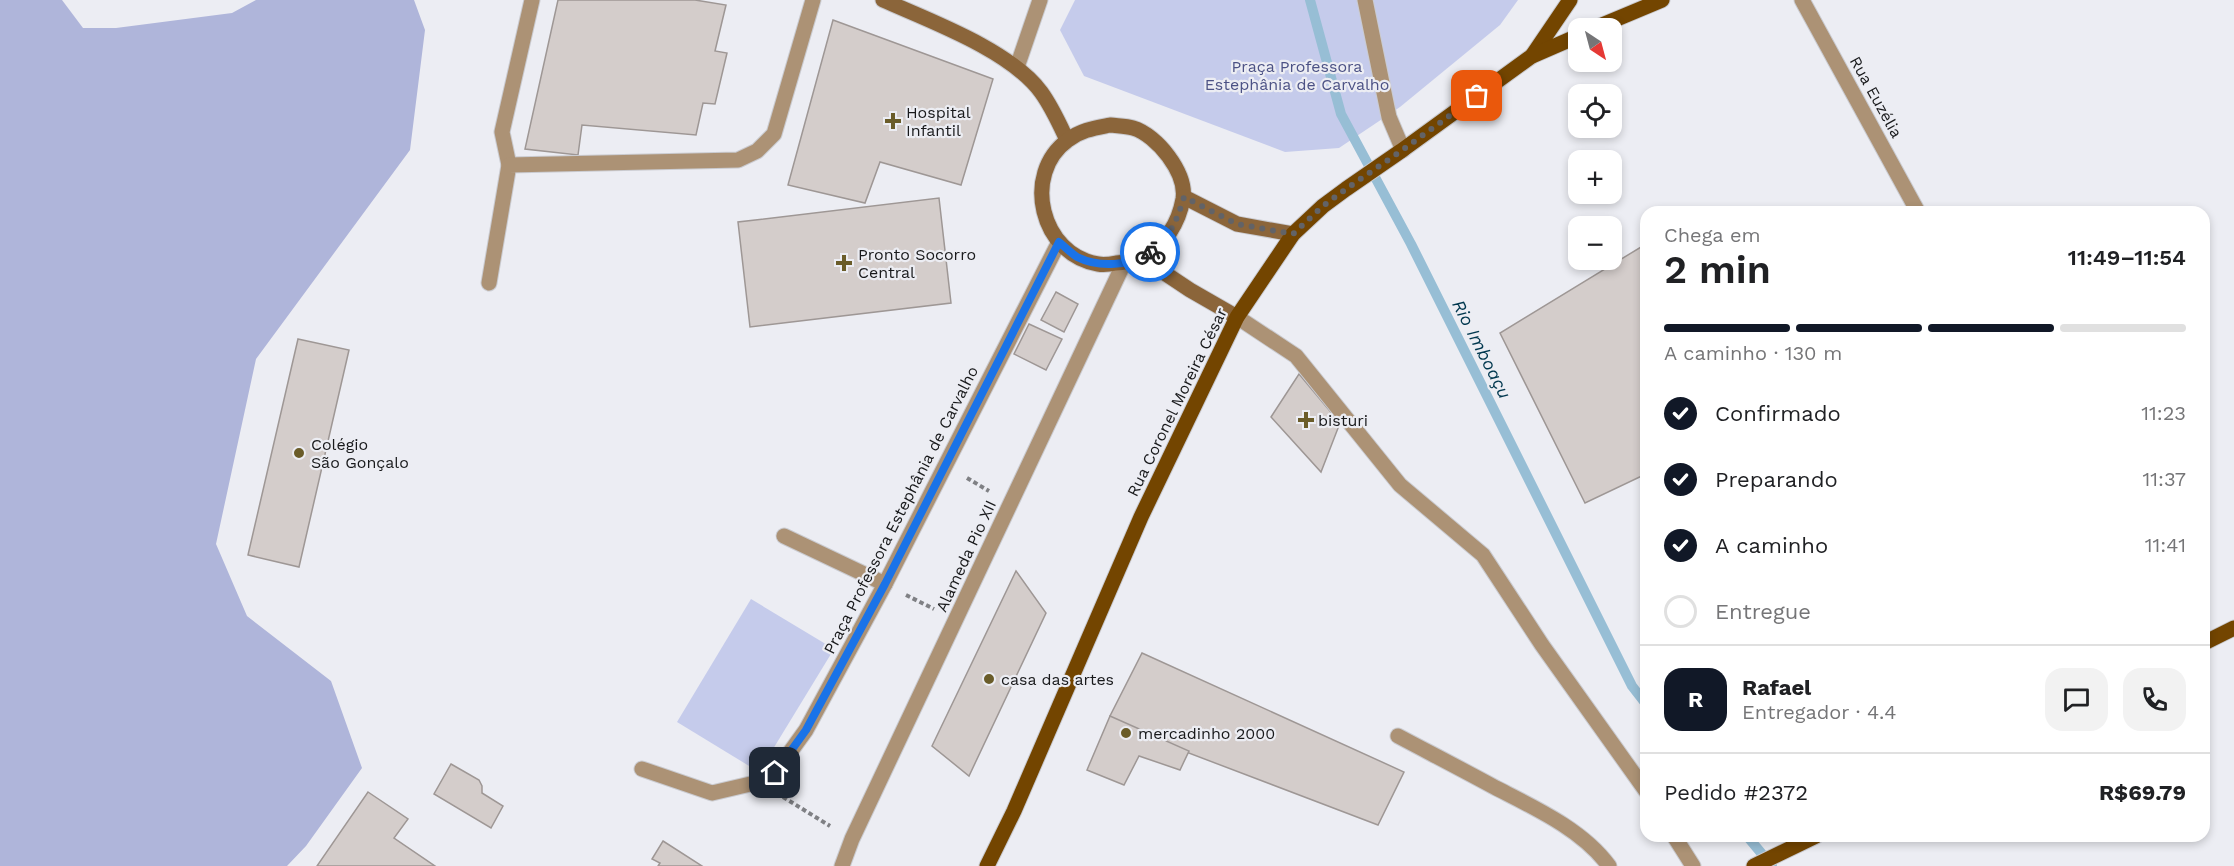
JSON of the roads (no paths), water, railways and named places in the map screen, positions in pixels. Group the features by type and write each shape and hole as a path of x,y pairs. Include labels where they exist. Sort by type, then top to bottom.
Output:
{"main road":[{"path":"1532,56 1570,0"},
{"path":"1619,18 1662,0"},
{"path":"1532,56 1568,40"},
{"name":"Rua Coronel Moreira César","path":"987,866 1014,811 1141,517 1237,317 1293,234 1323,206 1532,56"},
{"path":"2210,640 2234,628"},
{"path":"1755,866 1803,842"}],"street":[{"path":"489,283 509,165 502,132 531,0"},
{"path":"509,165 738,160 758,151 774,134 813,0"},
{"path":"883,0 964,37 1017,67 1040,90 1056,115 1066,140"},
{"path":"1017,67 1040,0"},
{"path":"1365,0 1389,117 1402,151"},
{"name":"Rua Euzélia","path":"1802,0 1915,206"},
{"path":"1110,124 1134,128 1155,140 1170,157 1184,197 1175,225 1161,244 1142,258 1124,263 1099,264 1076,256 1059,242 1046,223 1041,201 1043,178 1052,158 1066,140 1087,129 1110,124"},
{"path":"1184,197 1237,224 1293,234"},
{"name":"Praça Professora Estephânia de Carvalho","path":"642,769 712,793 759,782 775,773 806,730 885,584 1059,242"},
{"path":"1142,258 1296,356 1400,486 1483,555 1542,645 1640,783"},
{"name":"Alameda Pio XII","path":"842,866 852,839 1124,263"},
{"path":"784,536 885,584"},
{"path":"1398,736 1543,813 1570,830 1602,856 1609,866"},
{"path":"1678,842 1693,866"}],"waterway":[{"name":"Rio Imboaçu","path":"1310,0 1341,114 1411,244 1632,686 1640,696"},
{"name":"Rio Imboaçu","path":"1752,842 1772,866"}],"place":[{"name":"Hospital Infantil","path":"893,121"},
{"name":"Pronto Socorro Central","path":"844,263"},
{"name":"bisturi","path":"1306,420"},
{"name":"Colégio São Gonçalo","path":"299,453"},
{"name":"casa das artes","path":"989,679"},
{"name":"mercadinho 2000","path":"1126,733"}]}
